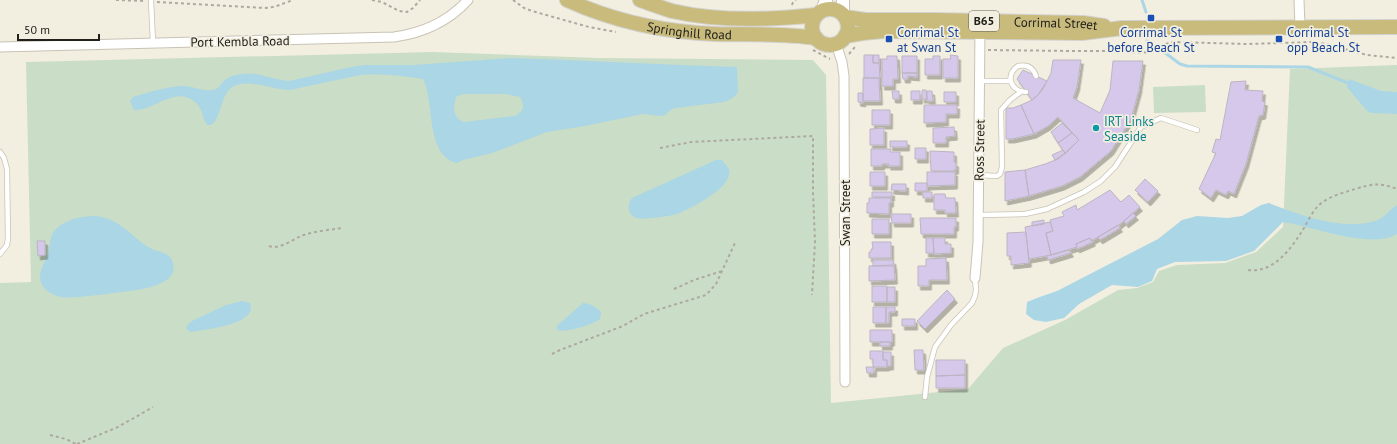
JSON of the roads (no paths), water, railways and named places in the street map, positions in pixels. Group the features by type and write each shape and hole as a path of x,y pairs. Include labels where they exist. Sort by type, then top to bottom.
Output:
{"main road":[{"name":"Springhill Road","path":"567,0 593,12 660,28 714,34 792,35 816,38"},
{"name":"Springhill Road","path":"640,0 672,10 715,18 764,19 822,9"},
{"path":"816,38 812,27 822,9"},
{"name":"B65","path":"822,9 834,10 844,16"},
{"path":"844,16 848,27 846,41"},
{"name":"Corrimal Street","path":"844,16 865,20 1082,33 1122,28 1397,27"},
{"name":"Corrimal Street","path":"846,41 863,33 980,26"},
{"name":"B65","path":"816,38 827,45 846,41"}],"street":[{"name":"Port Kembla Road","path":"0,47 374,38 408,35 436,25 456,12 468,0"},
{"path":"843,0 844,16"},
{"path":"1299,0 1300,27"},
{"name":"Ross Street","path":"975,278 978,242 980,26"},
{"name":"Swan Street","path":"845,382 844,76 842,62 846,41"}],"lane":[{"path":"151,1 153,43"},
{"path":"978,176 997,176 1000,174 1002,167 1001,110 1010,100 1024,91 1015,88 1011,81 1012,73 1018,66 1022,65 1031,67 1036,76"},
{"path":"979,81 1011,81"},
{"path":"978,216 1025,214 1047,209 1084,192 1101,181 1115,167 1141,127 1161,118 1197,130"},
{"path":"0,152 4,158 7,169 8,238 7,245 0,254"},
{"path":"925,397 927,377 935,347 951,325 972,303 976,290 975,278"}],"water":[{"path":"510,58 737,67 738,92 731,99 724,102 676,108 661,116 643,114 547,132 492,153 463,160 457,163 447,158 440,150 435,139 427,89 423,79 368,74 290,90 252,84 237,85 227,92 219,114 214,123 210,125 207,125 205,122 198,105 188,98 181,96 173,97 150,107 134,110 130,101 133,97 172,87 185,86 212,90 218,88 228,78 247,73 289,81 365,65 414,65","holes":["464,94 506,94 520,97 522,100 523,108 515,116 464,122 458,118 454,111 454,104 457,96"]},
{"path":"1349,79 1381,91 1397,92 1397,114 1372,113 1367,111 1347,87"},
{"path":"716,160 722,160 727,166 729,170 729,177 718,190 710,196 677,214 657,218 637,218 631,215 629,204 632,198"},
{"path":"1269,203 1308,217 1337,223 1351,224 1378,220 1397,205 1397,234 1386,238 1357,238 1341,236 1283,222 1254,251 1226,261 1175,262 1157,269 1152,281 1138,287 1112,285 1079,304 1064,318 1046,322 1034,320 1026,314 1027,302 1057,291 1158,239 1182,220 1197,216 1228,218 1242,216 1261,205"},
{"path":"87,216 97,216 119,224 148,247 170,257 174,267 173,273 170,277 159,284 145,289 84,297 61,297 45,289 40,280 40,276 42,266 48,253 51,236 54,231 71,220"},
{"path":"242,301 250,303 251,310 246,317 238,321 217,328 190,332 186,328 189,323 194,320 226,305"},
{"path":"583,303 596,307 601,313 600,319 579,328 561,331 557,330 557,326"}],"waterway":[{"path":"1142,0 1146,12"},
{"path":"1147,41 1149,47 1164,52 1180,64 1187,66 1308,67 1348,83"}],"place":[{"name":"Corrimal St before Beach St","path":"1151,18"},
{"name":"Corrimal St at Swan St","path":"889,39"},
{"name":"Corrimal St opp Beach St","path":"1279,39"},
{"name":"IRT Links Seaside","path":"1096,128"}]}
